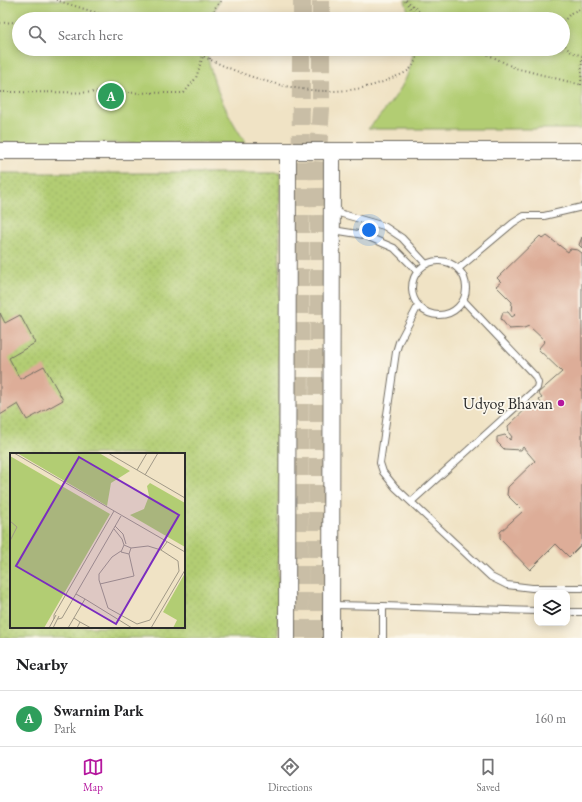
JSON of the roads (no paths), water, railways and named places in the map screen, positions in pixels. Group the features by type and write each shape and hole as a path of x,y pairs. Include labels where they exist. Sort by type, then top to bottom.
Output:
{"street":[{"path":"0,151 582,151"},
{"path":"287,638 288,152"},
{"path":"331,638 332,152"}],"lane":[{"path":"458,268 513,223 524,216 544,216 582,208"},
{"path":"332,211 384,226 402,238 426,264"},
{"path":"332,229 364,235 394,248 417,271"},
{"path":"437,261 448,262 458,268 465,278 467,289 464,301 456,310 446,315 435,316 424,312 418,306 412,293 412,282 417,271 426,264 437,261"},
{"path":"411,502 537,388 538,383 535,376 464,301"},
{"path":"418,306 399,342 396,352 380,463 383,472 395,487 491,577 507,585 532,588 582,588"},
{"path":"331,605 534,611"},
{"path":"383,606 383,638"},
{"path":"570,612 582,612"}],"tunnel":[{"path":"302,0 302,12"},
{"path":"321,0 321,12"},
{"path":"299,638 301,56"},
{"path":"317,638 319,228 317,164 321,109 321,56"}],"place":[{"name":"Swarnim Park","path":"111,96"},
{"name":"Udyog Bhavan","path":"561,403"}]}
